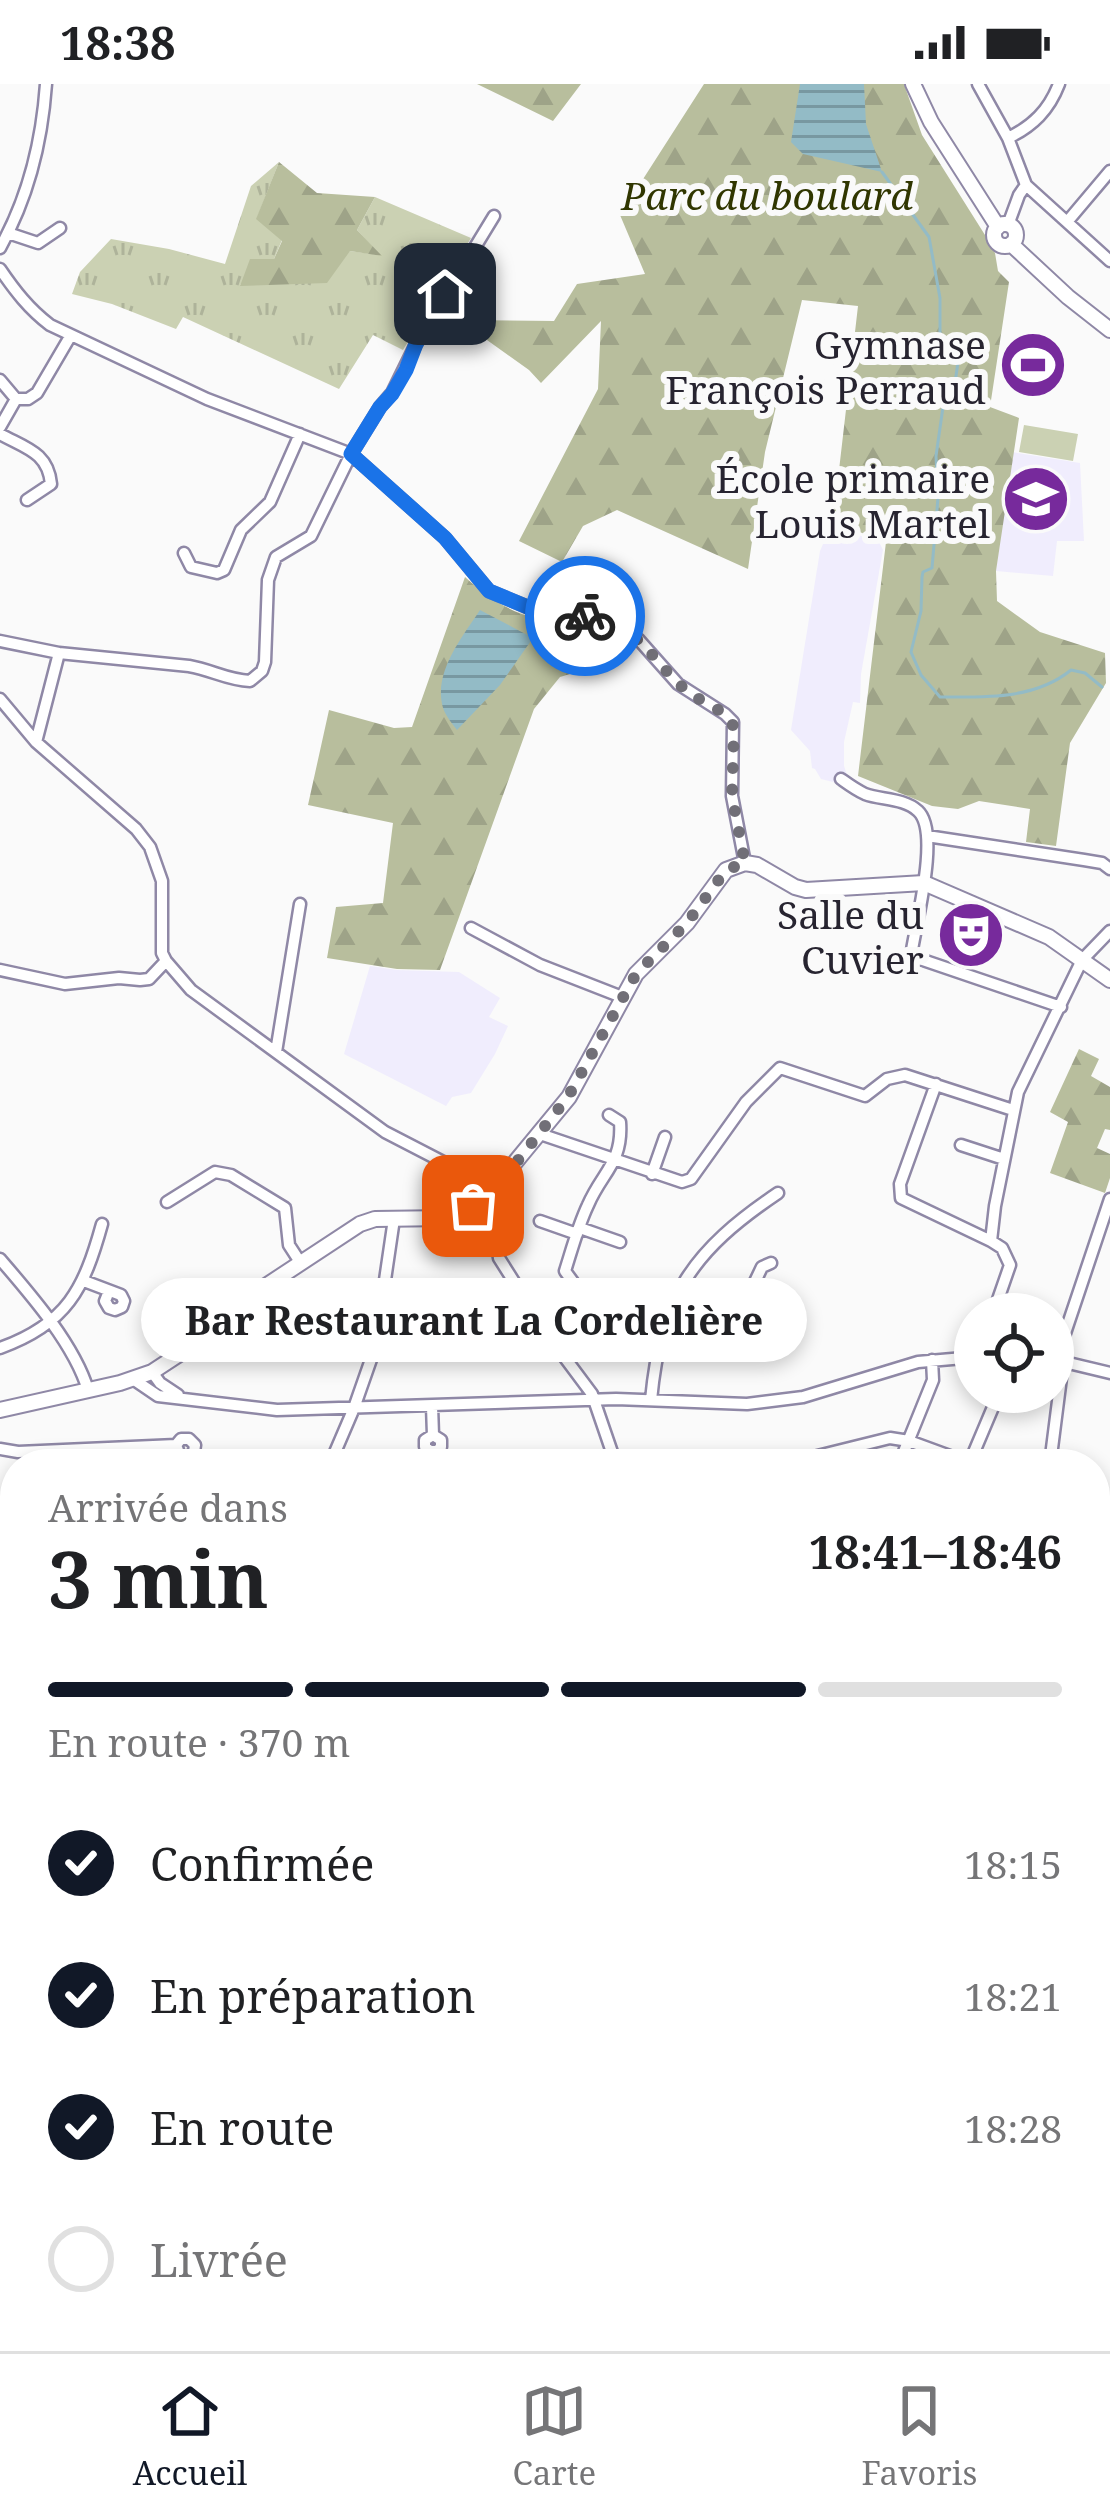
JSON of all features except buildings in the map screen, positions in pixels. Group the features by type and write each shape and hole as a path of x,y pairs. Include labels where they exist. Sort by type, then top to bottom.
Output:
{"main road":[{"path":"913,84 931,122 1003,226 994,233 995,241 1011,244 1110,330"},
{"path":"0,1410 152,1372 243,1300 360,1224 375,1219 448,1218 470,1209 489,1194 568,1097 636,974 687,923 716,882 739,864 758,865 806,890 924,883 1049,938 1110,980"}],"street":[{"path":"0,248 40,139 46,84"},
{"path":"978,84 1008,138 1026,185 1110,261"},
{"path":"1008,138 1040,117 1059,84"},
{"path":"1067,222 1110,171"},
{"path":"1003,226 1026,185"},
{"path":"0,641 59,653 189,666 250,681 265,662 268,580 276,557 311,536 351,454 392,394 416,344 494,217"},
{"path":"8,232 38,243 60,228"},
{"path":"0,269 33,312 71,335 207,399 351,454 445,538 489,591 542,613 613,622 639,640 678,684 730,717 739,864"},
{"path":"0,380 16,399 28,399 37,393 71,335"},
{"path":"16,399 0,430 45,460 50,470 51,484 27,500"},
{"path":"184,553 191,567 217,573 224,570 241,530 270,502 300,434"},
{"path":"36,742 59,653"},
{"path":"0,699 36,742 150,847 162,881 166,961 191,989 385,1132 474,1178 489,1194 499,1258 596,1401 611,1449"},
{"path":"841,779 864,794 908,804 927,823 924,883 910,956 1060,1007"},
{"path":"927,836 1102,863 1110,869"},
{"path":"276,1052 300,904"},
{"path":"471,928 540,965 622,997"},
{"path":"992,1241 1018,1092 1082,961 1110,931"},
{"path":"0,970 65,984 140,980 149,979 166,961"},
{"path":"540,1134 682,1183 691,1179 746,1102 780,1068 859,1095 872,1093 899,1075 1013,1110"},
{"path":"936,1084 900,1184 901,1198 1002,1248 1010,1265 1000,1293"},
{"path":"573,1282 565,1271 589,1201 610,1170 621,1138 620,1122 609,1115"},
{"path":"652,1174 665,1137"},
{"path":"961,1145 1004,1160"},
{"path":"167,1202 215,1172 231,1175 285,1208 289,1245 300,1262"},
{"path":"651,1400 654,1359 680,1289 724,1233 778,1193"},
{"path":"1074,1309 1110,1199"},
{"path":"336,1449 375,1348 394,1219"},
{"path":"540,1221 620,1242"},
{"path":"0,1348 23,1340 62,1310 84,1281 102,1224"},
{"path":"0,1259 50,1322 88,1390"},
{"path":"662,1330 730,1334 762,1267 771,1263"},
{"path":"84,1281 109,1291"},
{"path":"315,1315 354,1293 386,1288"},
{"path":"133,1379 158,1396 277,1410 651,1400 766,1404 905,1365 954,1358"},
{"path":"905,1449 933,1380 932,1360"},
{"path":"1074,1365 1110,1373"},
{"path":"152,1372 181,1397"},
{"path":"432,1406 433,1436"},
{"path":"975,1449 991,1413"},
{"path":"1051,1449 1053,1413"},
{"path":"846,1449 890,1438 929,1449"},
{"path":"86,1449 176,1445"}],"shaded area":[{"path":"1012,452 1080,463 1084,541 1057,541 1053,576 996,571"},
{"path":"831,526 879,542 883,550 860,703 853,702 844,742 847,775 837,783 821,779 812,768 810,751 791,730 820,551"},
{"path":"370,966 459,972 500,998 489,1017 508,1026 471,1093 452,1097 446,1106 344,1054"}],"green space":[{"name":"Parc du boulard","path":"477,84 581,84 553,121"},
{"name":"Parc du boulard","path":"704,84 904,84 922,135 985,235 998,271 1009,282 990,407 1019,418 996,571 997,601 1040,632 1105,653 1106,683 1070,743 1056,846 1026,842 1030,809 979,801 958,809 932,806 858,776 886,542 833,522 858,306 802,300 765,452 748,569 617,510 583,526 562,562 519,541 598,389 601,321 541,383 459,320 554,321 577,284 645,274 620,215"},
{"path":"279,162 257,218 282,240 274,259 240,285 350,251 380,255 357,230 375,197 471,238 403,350 373,335 339,389 183,317 176,329 72,294 80,272 111,239 225,264 251,186"},
{"path":"279,162 317,193 375,197 357,230 382,256 350,251 327,283 240,286 250,259 274,259 282,241 256,219"},
{"path":"1025,334 1056,342 1048,391 1014,385"},
{"path":"1024,425 1078,434 1073,461 1019,452"},
{"path":"465,577 514,611 571,623 559,650 587,669 560,677 534,709 440,970 327,958 336,907 383,903 393,823 308,805 329,710 394,728 412,727"},
{"path":"1079,1049 1099,1059 1091,1076 1110,1087 1110,1130 1105,1129 1097,1148 1110,1154 1105,1193 1050,1173 1068,1122 1050,1112"}],"water":[{"path":"800,84 864,84 866,124 882,172 803,154 791,142"},
{"path":"480,610 533,638 500,685 457,730 443,708 443,679 452,654"}],"waterway":[{"path":"882,172 929,237 940,298 940,341 959,355 953,397 943,407 936,456 932,568 923,572 921,611 911,652 921,675 940,697 1025,692 1071,670 1085,673 1102,687"}],"way so far":[{"path":"473,1206 504,1178 568,1097 636,974 687,923 726,870 745,863 732,796 734,728 730,717 678,684 627,631 613,622 585,616"}],"place":[{"name":"Gymnase François Perraud","path":"1033,365"},
{"name":"École primaire Louis Martel","path":"1036,499"},
{"name":"Salle du Cuvier","path":"971,935"},
{"name":"Bar Restaurant La Cordelière","path":"473,1206"}],"route":[{"path":"445,294 392,394 351,454 445,538 489,591 542,613 585,616"}]}
